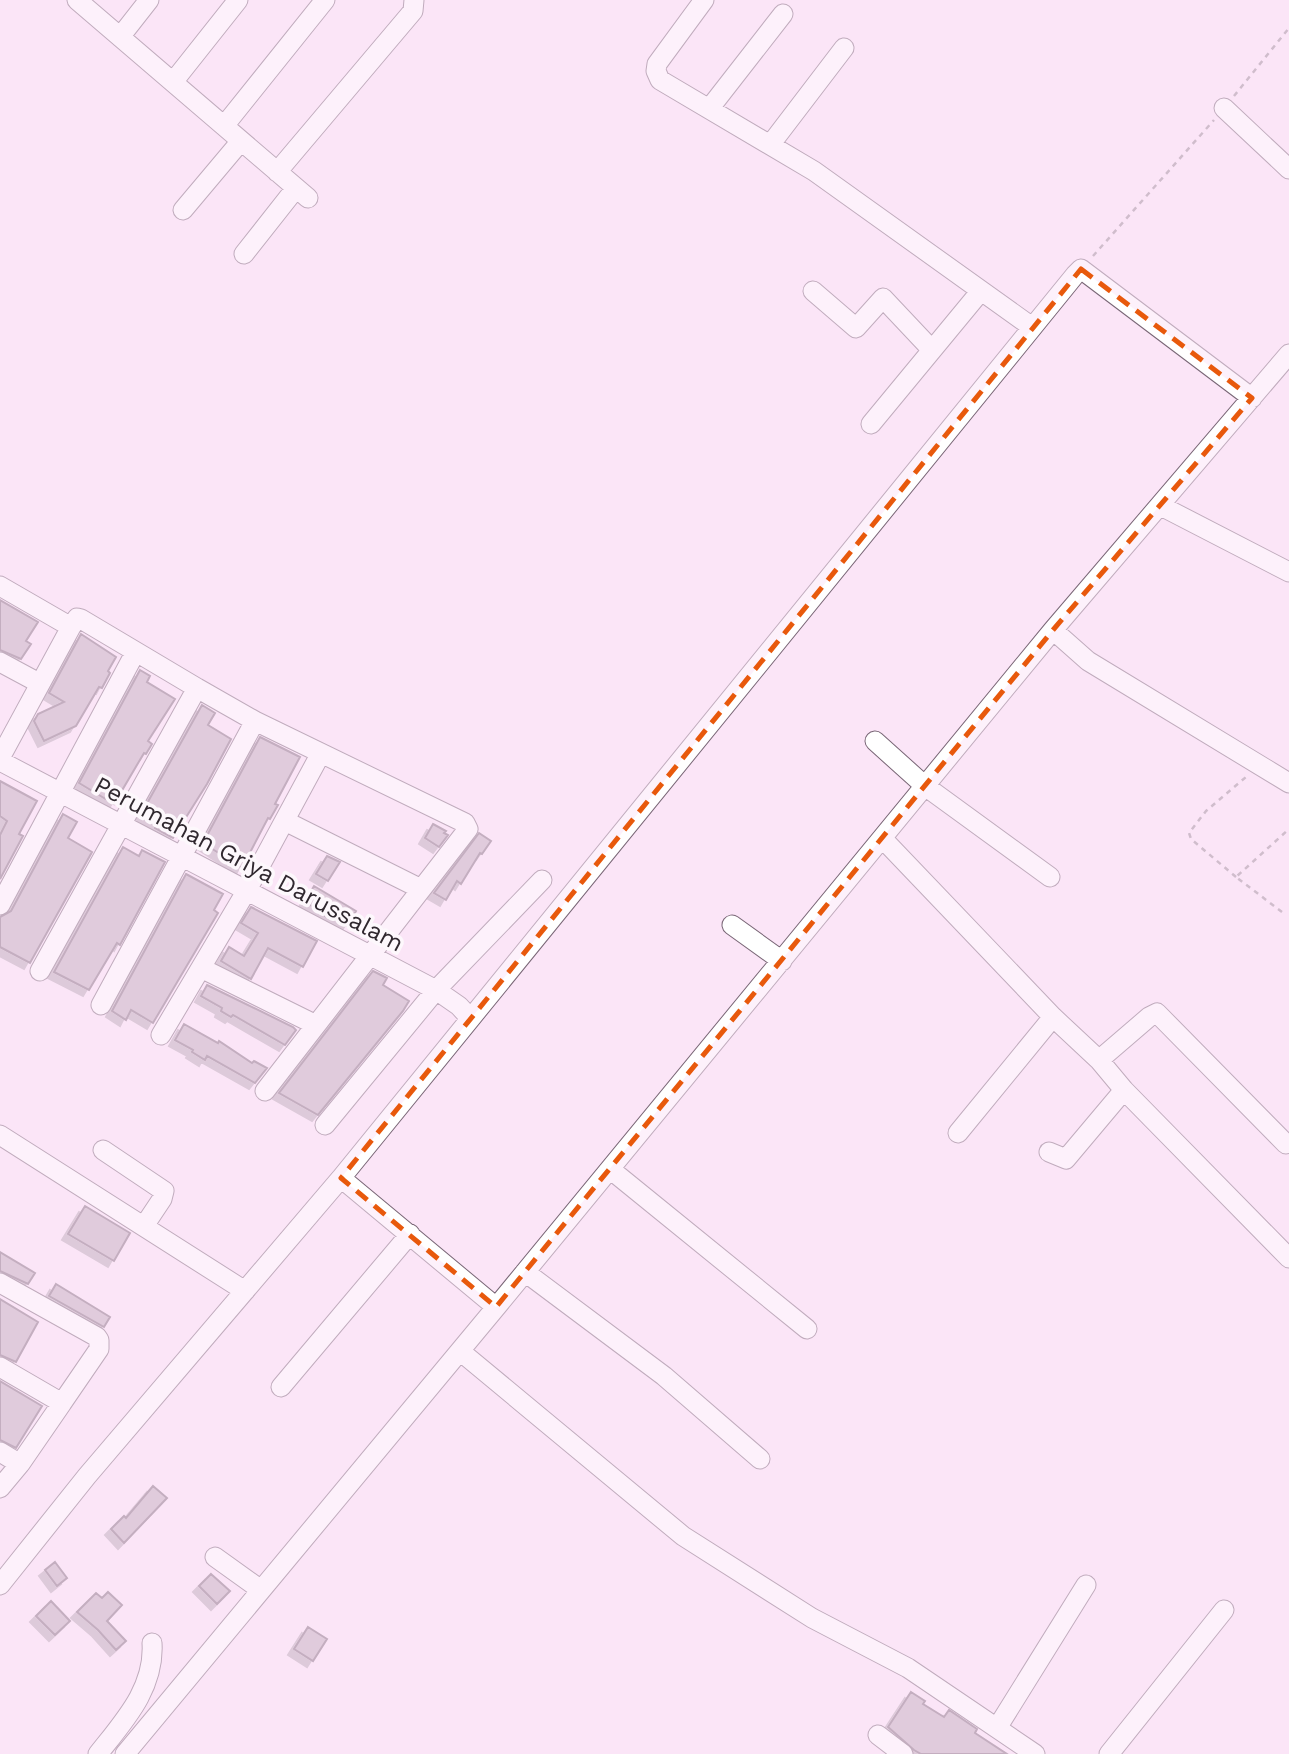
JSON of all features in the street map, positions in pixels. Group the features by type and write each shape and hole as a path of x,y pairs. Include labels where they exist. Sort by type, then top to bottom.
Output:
{"street":[{"path":"77,0 302,193 243,254"},
{"path":"120,37 149,0"},
{"path":"173,82 238,0"},
{"path":"225,126 325,0"},
{"path":"278,172 413,10 414,0"},
{"path":"704,0 657,64 656,71 660,80 814,171 1025,323"},
{"path":"709,108 783,14"},
{"path":"770,145 844,48"},
{"path":"1224,108 1289,169"},
{"path":"183,210 241,141"},
{"path":"325,1125 453,1002 1025,323 1082,269 1249,396"},
{"path":"813,291 856,328 883,298 932,350"},
{"path":"871,424 980,292"},
{"path":"125,1754 252,1583 460,1350 485,1299 525,1272 610,1169 772,954 882,838 921,782 1161,506 1249,396 1289,354"},
{"path":"1161,506 1289,572"},
{"path":"0,586 71,627"},
{"path":"2,752 77,618 255,721 467,825 468,829 265,1091"},
{"path":"1053,630 1088,661 1289,783"},
{"path":"0,905 135,653"},
{"path":"0,662 39,683"},
{"path":"40,971 197,688"},
{"path":"101,1005 255,721"},
{"path":"875,741 921,782 1050,877"},
{"name":"Perumahan Griya Darussalam","path":"2,752 61,793 370,955 453,1002"},
{"path":"161,1035 247,890 321,753"},
{"path":"285,821 421,889"},
{"path":"882,838 1289,1258"},
{"path":"0,1585 87,1476 341,1178 453,1002 542,880"},
{"path":"732,925 772,954"},
{"path":"201,968 316,1025"},
{"path":"1099,1060 1157,1013 1286,1144"},
{"path":"958,1133 1053,1017"},
{"path":"1049,1152 1066,1159 1124,1090"},
{"path":"0,1135 245,1291"},
{"path":"103,1150 164,1191 162,1199 144,1227"},
{"path":"610,1169 807,1329"},
{"path":"341,1178 485,1299"},
{"path":"282,1387 410,1234"},
{"path":"525,1272 664,1376 760,1459"},
{"path":"0,1283 97,1336 99,1340 99,1349 20,1464 0,1488"},
{"path":"460,1350 682,1536 811,1618 908,1668 1035,1754"},
{"path":"0,1367 62,1403"},
{"path":"0,1452 20,1464"},
{"path":"215,1557 252,1583"},
{"path":"997,1728 1087,1585"},
{"path":"1109,1754 1224,1610"},
{"path":"98,1754 144,1689 152,1668 152,1643"},
{"path":"878,1735 903,1754"}],"path":[{"path":"1082,269 1224,108 1289,28"},
{"path":"1258,765 1206,811 1189,833 1191,839 1282,912"},
{"path":"1236,877 1289,829"}],"highlighted area":[{"path":"1081,269 1252,398 1053,630 496,1307 341,1178"}],"building":[{"path":"0,600 38,622 26,641 31,644 21,659 0,650"},
{"path":"81,634 116,657 102,688 99,687 76,726 44,741 34,721 38,714 64,702 49,693"},
{"path":"140,670 150,676 147,682 175,699 148,741 152,744 114,804 79,783"},
{"path":"202,705 215,713 208,725 231,739 173,838 140,816"},
{"path":"260,737 300,757 275,804 278,805 270,819 268,818 242,868 203,843"},
{"path":"0,781 37,801 19,834 23,836 0,879 0,835 7,821 0,816"},
{"path":"63,814 77,822 68,838 92,852 30,963 0,947 0,917 11,911"},
{"path":"433,824 448,835 439,847 425,838"},
{"path":"479,833 491,841 482,854 480,853 461,884 457,881 446,900 434,893"},
{"path":"123,847 139,856 142,850 165,862 120,945 117,943 89,990 54,972"},
{"path":"327,856 340,862 328,881 316,874"},
{"path":"186,874 223,894 214,910 218,913 153,1023 131,1010 126,1020 112,1011"},
{"path":"314,886 356,911 347,926 330,917 329,919 305,901"},
{"path":"251,907 317,941 303,967 268,948 251,979 221,961 229,947 244,956 258,933 241,923"},
{"path":"373,971 387,978 383,985 409,1001 318,1115 279,1093"},
{"path":"207,985 296,1030 285,1045 233,1015 231,1017 221,1011 222,1008 201,996"},
{"path":"184,1024 218,1043 219,1041 252,1063 254,1061 267,1068 255,1083 207,1056 205,1060 175,1040"},
{"path":"85,1206 130,1233 114,1261 68,1234"},
{"path":"0,1252 35,1273 28,1284 0,1271"},
{"path":"56,1284 110,1317 104,1327 49,1296"},
{"path":"0,1299 38,1322 16,1362 0,1355"},
{"path":"0,1381 42,1406 16,1448 0,1440"},
{"path":"153,1486 167,1498 124,1543 111,1529 124,1516 126,1518"},
{"path":"55,1562 67,1578 57,1586 45,1570"},
{"path":"211,1574 230,1591 217,1604 199,1586"},
{"path":"108,1592 122,1605 107,1621 126,1641 116,1650 77,1612 96,1593 102,1598"},
{"path":"51,1601 70,1621 55,1635 36,1616"},
{"path":"308,1627 327,1639 313,1661 294,1649"},
{"path":"911,1692 925,1701 923,1704 944,1717 949,1710 977,1729 975,1733 1007,1754 921,1754 914,1750 888,1727"}]}
